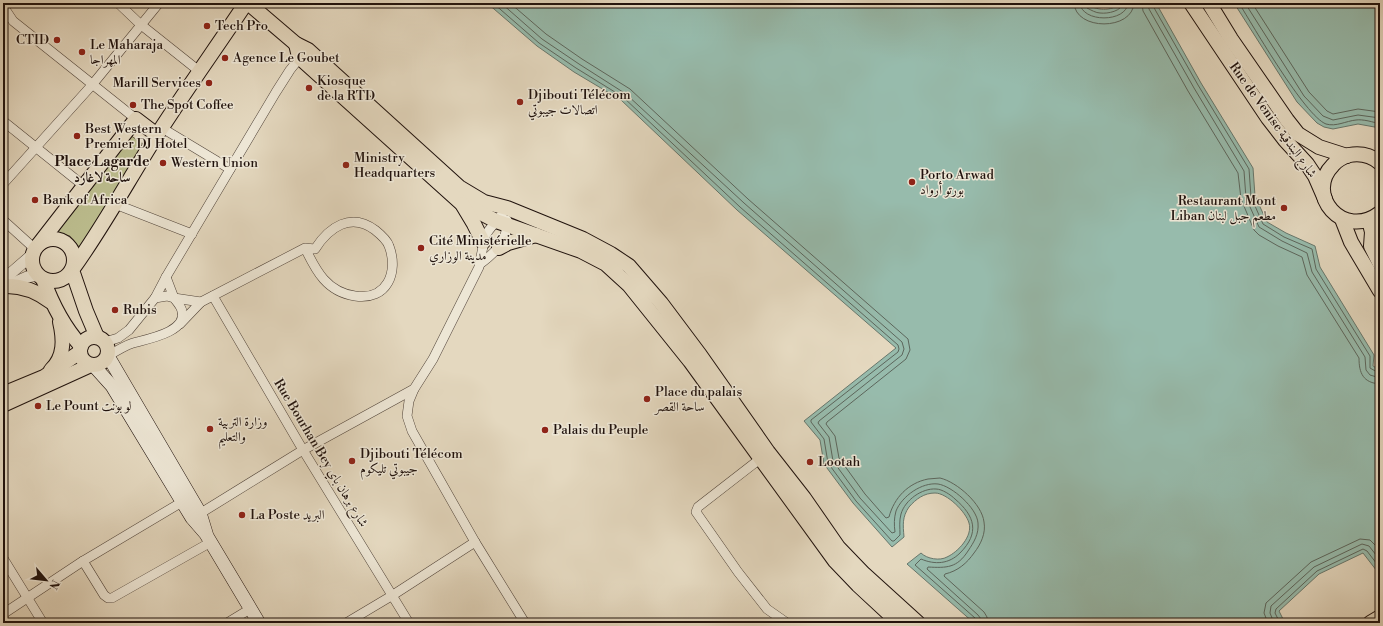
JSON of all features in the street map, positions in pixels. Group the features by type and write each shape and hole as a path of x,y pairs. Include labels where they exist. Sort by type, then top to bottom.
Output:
{"main road":[{"path":"40,277 50,281 56,281 63,279 72,270 159,132 247,3 459,187 484,202 507,208 583,239 611,254 625,271 660,303 700,354 764,456 835,561 858,585 899,623"},
{"name":"Rue de Venise شارع البندقية","path":"1191,3 1268,118 1285,140 1307,164 1315,176 1329,207 1342,219"},
{"name":"Rue de Venise شارع البندقية","path":"1208,3 1231,39 1298,134 1319,147 1347,156"},
{"path":"301,50 460,202 483,242"},
{"path":"159,132 136,119 36,249 32,265 40,277 55,308 80,349 82,359 93,366 112,386 187,499"},
{"path":"1325,199 1323,188 1325,178 1330,168 1337,160 1357,154 1366,155 1380,163"},
{"path":"460,202 502,223 581,251 606,264 625,271"},
{"path":"1342,219 1351,222 1360,222 1376,217"},
{"path":"1376,217 1372,232 1371,246 1380,264"},
{"path":"1342,219 1351,242 1380,291"},
{"path":"499,248 508,243 536,235"},
{"path":"36,249 45,241 52,239 59,240 71,249 74,263 72,270 86,311 103,345 209,539 259,623"},
{"path":"4,284 31,290 45,297 55,308 63,341 62,351 55,366 44,377"},
{"path":"3,394 44,377 80,349 88,339 103,345"},
{"path":"3,405 93,366 102,364 103,345"},
{"path":"764,456 804,498 838,547 864,574 918,623"},
{"path":"1370,623 1380,617"}],"street":[{"path":"118,3 140,24 199,72"},
{"path":"3,184 92,84 140,24 159,3"},
{"path":"4,5 18,25 136,119"},
{"path":"103,345 118,338 129,330 155,298 301,50"},
{"path":"3,121 84,186"},
{"path":"159,132 230,169"},
{"path":"115,204 192,234"},
{"path":"507,208 502,223 489,230 483,242 480,264 433,359 414,389 409,401 407,416 412,431 475,542 525,623"},
{"path":"3,220 36,249 4,284"},
{"path":"103,345 132,344 158,336 178,326 201,302 305,248 315,249 322,238 344,223 358,222 369,226 380,234 388,244 393,259 392,272 387,285 379,293 358,296 348,295 333,288 318,273 305,248"},
{"path":"480,264 492,256 499,248 507,232 502,223"},
{"path":"4,284 27,277 40,277"},
{"path":"166,277 174,298 180,306 183,314 181,322 178,326"},
{"path":"155,298 167,296 201,302"},
{"name":"Rue Bourhan Bey شارع برهان باي","path":"213,296 303,450 409,623"},
{"path":"129,330 127,337 132,344"},
{"path":"196,515 303,450 414,389"},
{"path":"764,456 698,507 696,512 767,610 787,623"},
{"path":"3,614 83,561 187,499"},
{"path":"83,561 104,595 108,598 112,598 209,539"},
{"path":"346,623 393,595 475,542"},
{"path":"3,558 43,623"},
{"path":"227,623 250,609"}],"shaded area":[{"path":"130,135 144,145 80,248 70,236 56,232"}],"water":[{"path":"487,3 1087,3 1094,8 1108,9 1117,6 1120,3 1156,3 1201,83 1253,168 1255,196 1267,222 1286,233 1315,246 1320,267 1374,355 1373,366 1380,370 1380,575 1363,553 1319,574 1279,611 1285,623 974,623 907,564 921,553 930,558 944,558 951,555 964,543 970,528 967,519 960,509 945,496 940,494 931,493 920,497 914,501 905,514 903,525 904,537 892,547 853,503 824,464 820,440 804,421 896,348 737,210 621,100 574,72 537,46"},
{"path":"1234,3 1380,3 1380,128 1358,124 1333,129 1324,127 1317,123 1297,102"}],"place":[{"name":"Tech Pro","path":"207,26"},
{"name":"CTID","path":"57,40"},
{"name":"Le Maharaja المهراجا","path":"82,52"},
{"name":"Agence Le Goubet","path":"225,58"},
{"name":"Marill Services","path":"209,83"},
{"name":"Kiosque de la RTD","path":"309,88"},
{"name":"Djibouti Télécom اتصالات جيبوتي","path":"520,102"},
{"name":"The Spot Coffee","path":"133,105"},
{"name":"Best Western Premier DJ Hotel","path":"77,136"},
{"name":"Western Union","path":"163,163"},
{"name":"Ministry Headquarters","path":"346,165"},
{"name":"Porto Arwad بورتو أرواد","path":"912,182"},
{"name":"Bank of Africa","path":"35,200"},
{"name":"Restaurant Mont Liban مطعم جبل لبنان","path":"1284,208"},
{"name":"Cité Ministérielle مدينة الوزاري","path":"421,248"},
{"name":"Rubis","path":"115,310"},
{"name":"Place du palais ساحة القصر","path":"647,399"},
{"name":"Le Pount لو بونت","path":"38,406"},
{"name":"وزارة التربية والتعليم","path":"210,429"},
{"name":"Palais du Peuple","path":"545,430"},
{"name":"Djibouti Télécom جيبوتي تليكوم","path":"352,461"},
{"name":"Lootah","path":"810,462"},
{"name":"La Poste البريد","path":"242,515"}],"district":[{"name":"Place Lagarde ساحة لاغارد","path":"102,170"}]}
